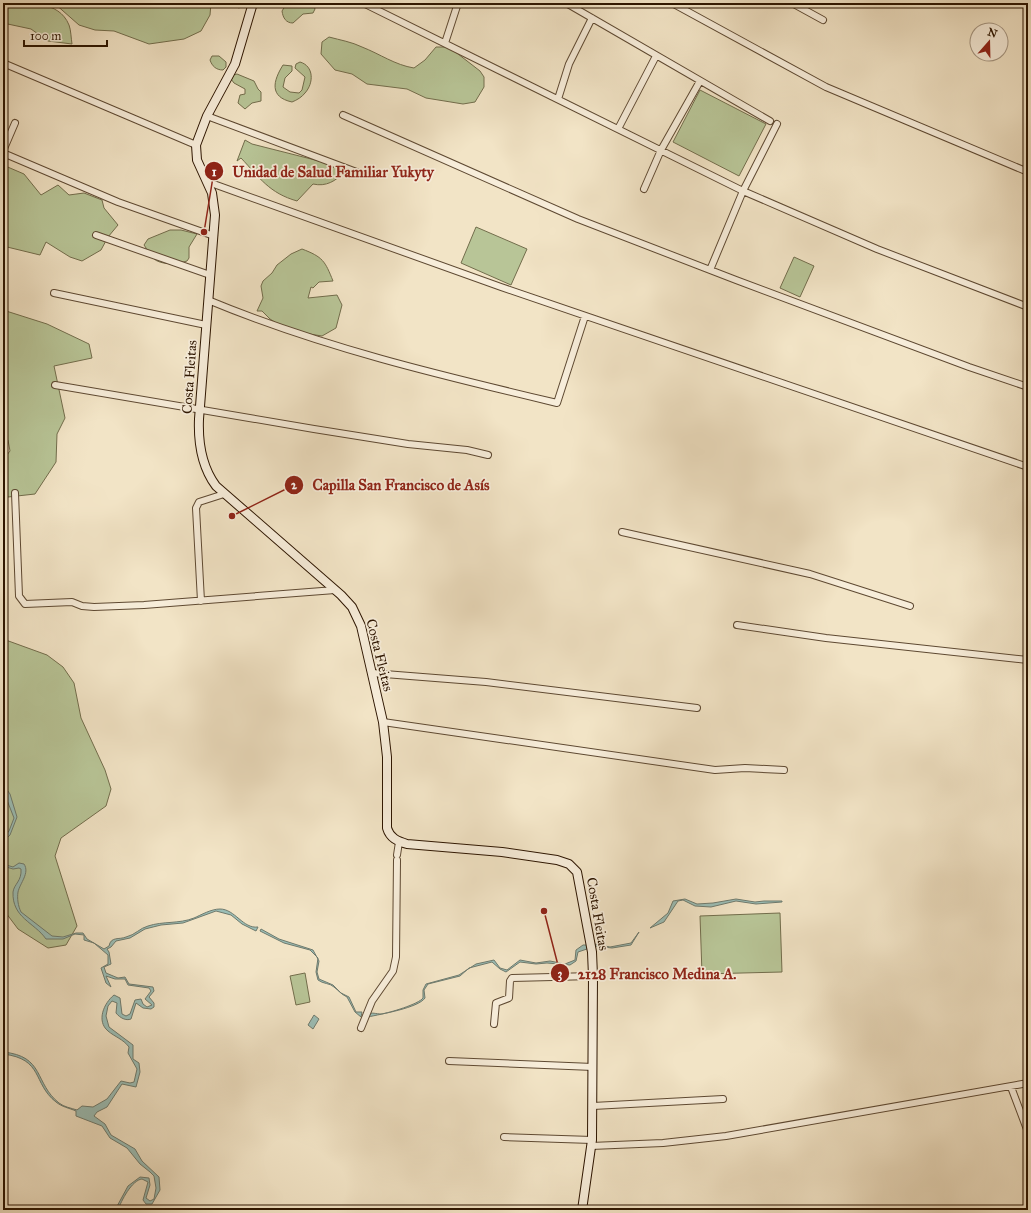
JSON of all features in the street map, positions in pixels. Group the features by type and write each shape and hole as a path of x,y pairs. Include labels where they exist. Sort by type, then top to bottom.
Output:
{"main road":[{"path":"196,145 207,116 235,64 253,3"},
{"name":"Costa Fleitas","path":"196,145 197,160 208,182 214,202 214,236 206,325 199,438 205,464 211,479 224,494 335,590 356,614 372,673 383,722 387,757 387,828 390,835 399,842 508,853 557,860 569,864 577,872 592,952 593,976 593,1106 591,1143 582,1210"}],"street":[{"path":"363,3 743,191 877,249 1028,307"},
{"path":"445,43 458,3"},
{"path":"566,3 770,121"},
{"path":"672,3 826,87 1028,172"},
{"path":"792,3 823,20"},
{"path":"558,99 569,64 592,18"},
{"path":"618,129 656,56"},
{"path":"3,63 196,145"},
{"path":"644,189 660,150 700,81"},
{"path":"343,115 578,219 969,367 1028,387"},
{"path":"207,116 362,174"},
{"path":"15,123 3,152 118,202 214,236"},
{"path":"710,270 743,191 777,124"},
{"path":"208,182 585,316 1028,467"},
{"path":"96,235 210,275"},
{"path":"54,293 206,325"},
{"path":"208,300 271,325 426,372 557,403 585,316"},
{"path":"55,385 314,429 408,444 467,450 488,455"},
{"path":"15,493 19,596 25,604 72,602 82,606 94,607 201,601 335,590"},
{"path":"201,601 196,508 199,502 224,494"},
{"path":"622,532 810,574 910,606"},
{"path":"737,625 826,638 1028,660"},
{"path":"372,673 486,682 697,708"},
{"path":"383,722 715,770 745,768 784,770"},
{"path":"360,1028 372,1000 393,971 396,957 397,857 399,842"},
{"path":"494,1024 496,1003 509,998 511,979 593,976"},
{"path":"449,1061 593,1067"},
{"path":"504,1137 591,1143 664,1143 726,1136 1028,1083"},
{"path":"1011,1087 1028,1132"},
{"path":"593,1106 723,1099"}],"green space":[{"path":"3,3 32,3 50,7 58,11 69,25 72,44 48,41 31,29 3,23"},
{"path":"54,3 211,3 210,15 201,31 184,39 149,44 114,31 95,30 79,25"},
{"path":"229,3 246,3 239,8"},
{"path":"287,3 313,3 315,9 313,13 303,14 291,23 285,20 282,11"},
{"path":"329,37 354,44 394,62 414,68 425,60 436,47 449,47 480,71 484,77 484,87 475,102 463,104 426,98 407,89 367,84 352,74 335,70 321,54 322,42"},
{"path":"212,56 219,56 226,62 226,67 223,70 213,66 210,60"},
{"path":"300,62 305,64 310,71 310,84 308,89 299,98 292,102 285,100 276,92 275,82 283,65 292,66 292,71 285,78 283,87 290,92 299,93 302,90 305,77 295,68 296,64"},
{"path":"237,74 254,81 261,92 261,101 252,103 245,109 238,103 240,95 245,94 245,89 234,83 231,79 233,75"},
{"path":"700,90 766,124 739,176 673,142"},
{"path":"245,140 252,144 323,162 344,172 338,178 326,184 313,184 297,201 287,198 266,184 241,158 237,161"},
{"path":"3,165 24,174 41,195 58,185 69,195 84,193 102,200 104,208 118,225 108,237 101,250 82,261 70,257 46,242 40,255 3,246"},
{"path":"476,227 527,249 511,285 461,263"},
{"path":"170,230 181,230 197,234 189,247 189,258 187,261 179,263 165,263 156,261 144,245 148,239"},
{"path":"302,249 322,260 333,281 319,282 313,288 311,287 308,298 337,295 342,305 336,328 322,336 303,333 281,326 270,319 262,311 257,311 263,298 261,286 263,281 272,273 277,265 291,254"},
{"path":"794,257 814,266 800,297 780,288"},
{"path":"3,310 47,324 89,344 92,358 54,366 65,418 57,434 56,462 35,494 8,497 3,493 3,460 10,451 8,440 3,439"},
{"path":"3,639 47,655 63,667 74,683 81,718 105,770 111,789 106,806 61,838 55,856 77,926 66,945 48,948 18,929 3,909"},
{"path":"780,913 782,972 702,974 700,916"},
{"path":"305,973 310,1002 296,1005 290,976"}],"water":[{"path":"3,784 10,794 17,817 10,835 3,842 3,838 9,831 14,818 3,790"},
{"path":"19,863 24,864 26,867 24,878 18,894 18,905 21,912 52,936 63,937 76,933 83,933 87,939 94,943 84,940 84,935 75,934 63,939 46,939 20,914 16,908 13,892 20,877 21,869 13,869 3,866 3,864 13,867"},
{"path":"685,899 697,904 736,899 755,902 782,902 756,904 736,901 711,907 695,906 683,900 678,901 664,922 650,928 668,913 673,901"},
{"path":"217,909 230,912 248,925 258,927 256,931 242,924 231,915 216,911 183,923 161,925 145,929 130,938 116,941 107,949 111,964 104,967 106,973 118,978 125,977 129,984 153,987 154,991 149,997 154,1003 154,1007 151,1009 143,1008 136,1003 131,1019 129,1020 121,1018 116,1013 117,1003 112,1001 108,1006 106,1016 109,1027 133,1045 133,1059 139,1063 140,1072 136,1087 122,1084 107,1107 97,1112 94,1116 105,1124 111,1135 135,1149 142,1161 159,1177 160,1190 152,1204 146,1204 143,1200 148,1182 142,1179 138,1180 127,1192 118,1210 115,1210 128,1186 140,1177 149,1178 150,1185 146,1198 150,1201 154,1199 156,1188 154,1176 140,1164 127,1148 110,1138 102,1126 76,1116 76,1111 56,1102 43,1087 31,1066 25,1061 3,1054 3,1052 26,1059 33,1065 51,1095 59,1103 77,1110 82,1106 93,1107 107,1099 121,1081 130,1083 134,1082 137,1069 128,1053 129,1047 104,1027 102,1017 107,1003 114,995 120,998 122,1014 126,1016 130,1014 135,1000 141,999 143,1004 147,1007 152,1005 145,999 151,991 149,988 128,985 125,979 115,979 106,976 111,987 106,983 101,968 108,964 108,955 94,943 104,949 109,946 113,940 129,936 145,927 159,923 188,920"},
{"path":"261,929 279,939 313,950 317,957 310,950 284,943 260,931"},
{"path":"639,932 631,945 612,948 595,946 595,944 610,947 631,943"},
{"path":"583,945 587,945 587,949 578,952 576,961 570,965 547,963 536,964 520,962 506,972 500,969 492,962 470,968 476,964 494,960 500,968 507,970 520,960 536,963 550,961 565,964 575,960 576,950"},
{"path":"318,959 317,972 319,979 333,985 341,993 349,997 356,1012 362,1012 361,1017 355,1012 347,997 342,994 332,986 318,980 316,972"},
{"path":"467,970 460,976 428,984 424,990 425,998 415,1005 407,1008 399,1010 368,1017 368,1014 370,1013 381,1014 416,1003 423,998 423,990 426,984 459,975"},
{"path":"314,1015 319,1019 313,1029 308,1025"}],"place":[{"name":"Unidad de Salud Familiar Yukyty","path":"204,232"},
{"name":"Capilla San Francisco de Asís","path":"232,516"},
{"name":"2128 Francisco Medina A.","path":"544,911"}]}
